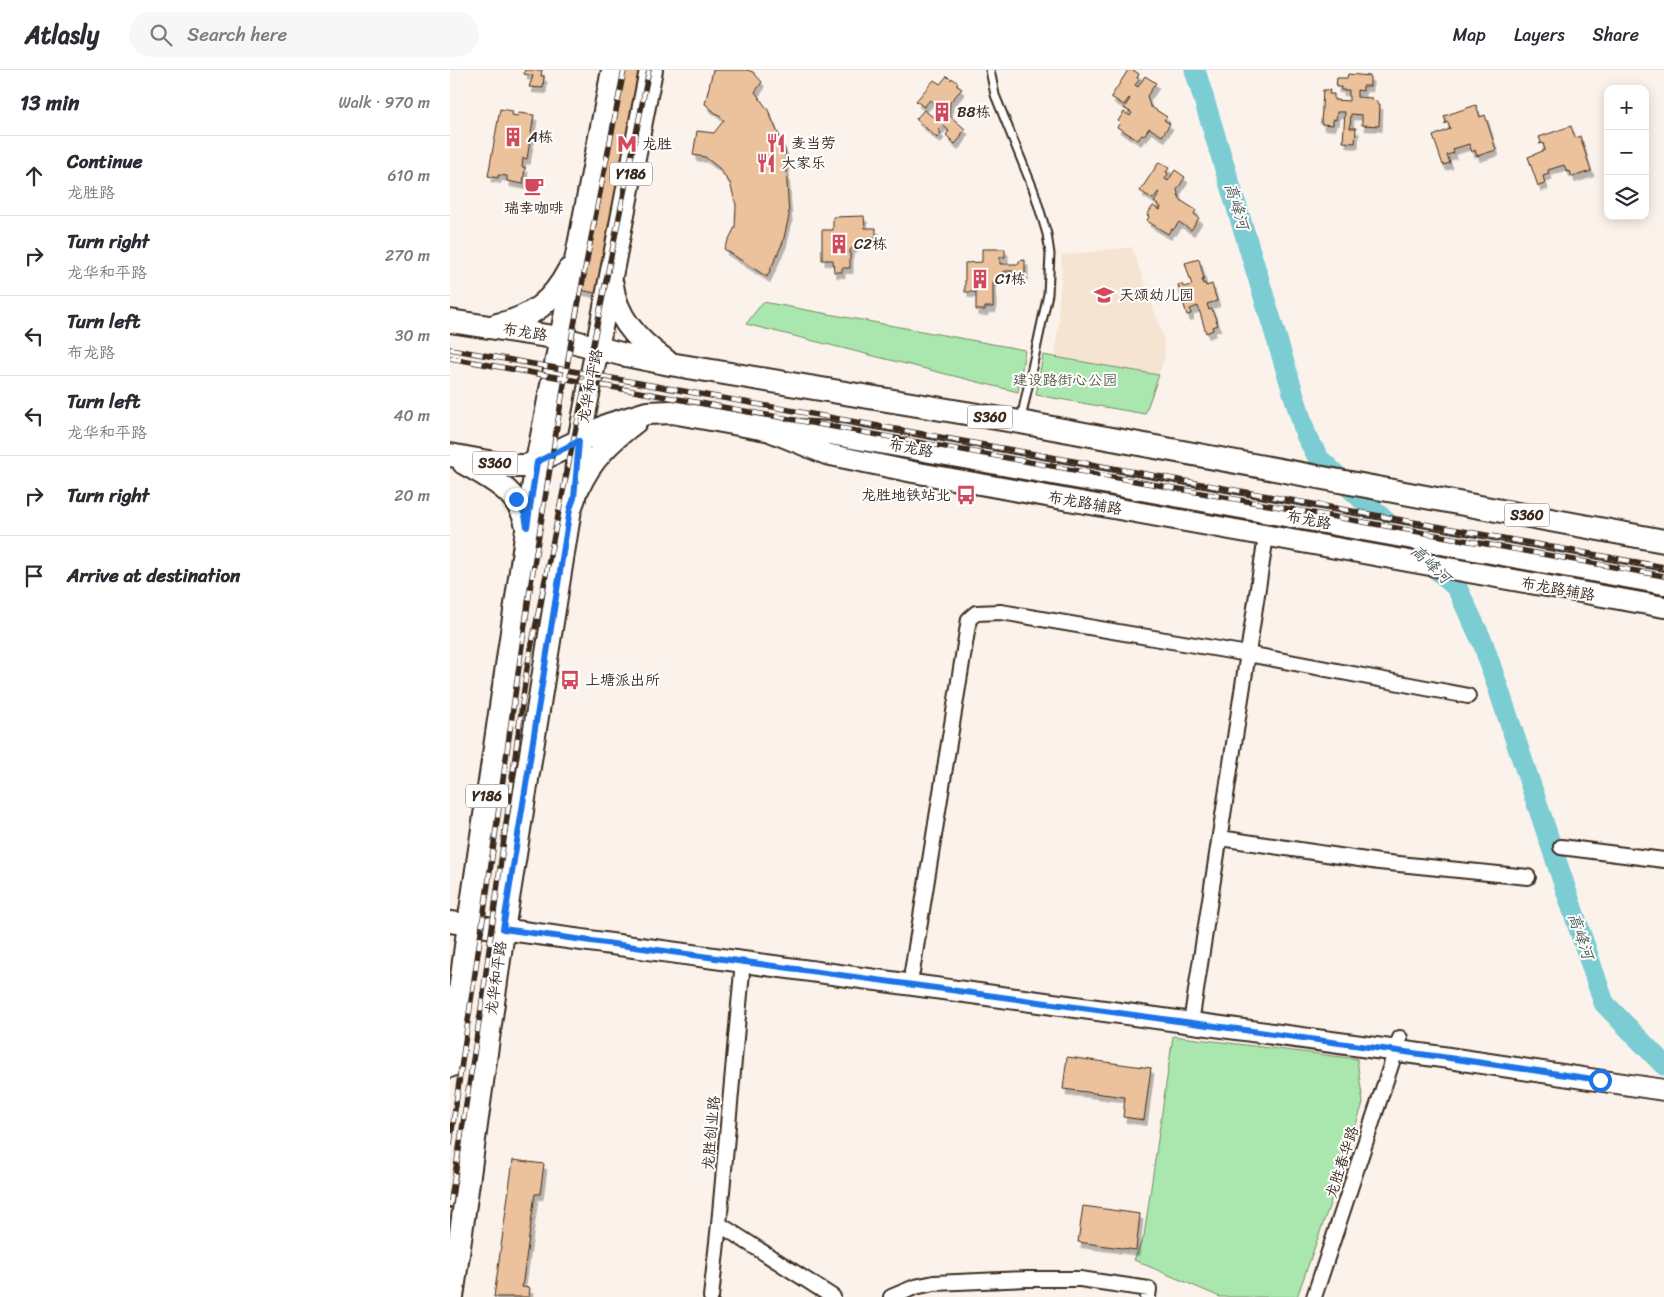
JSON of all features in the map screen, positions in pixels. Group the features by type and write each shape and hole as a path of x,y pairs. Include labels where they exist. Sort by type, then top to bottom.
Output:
{"main road":[{"name":"Y186","path":"450,1066 460,916 537,462 576,255 614,70"},
{"name":"龙华和平路","path":"452,1297 504,922 570,509 574,498 579,441 652,70"},
{"path":"490,327 512,322 542,306 555,293 576,255"},
{"path":"612,279 613,296 628,326 638,339 670,364"},
{"name":"布龙路","path":"450,321 560,338 670,364 1020,422 1664,540"},
{"name":"布龙路","path":"451,455 510,466 527,466 614,423 647,413 672,412 766,429 830,433 1664,583"},
{"path":"574,498 586,470 607,445 647,413"},
{"name":"布龙路辅路","path":"766,429 826,454 923,474 1664,607"},
{"path":"451,455 491,478 510,493 520,504 525,515 527,527"},
{"path":"460,916 1662,1080"},
{"path":"504,922 912,972 1192,1016"}],"street":[{"path":"1192,1016 1266,536"},
{"path":"912,972 969,619 976,613 1001,612 1248,654 1468,696"},
{"path":"1220,838 1379,862 1528,877"},
{"path":"1561,847 1664,860"},
{"name":"龙胜创业路","path":"711,1297 742,972"},
{"name":"龙胜春华路","path":"1314,1297 1398,1044"},
{"path":"719,1224 833,1297"},
{"path":"891,1297 905,1294 915,1287 934,1283 1052,1278 1080,1279 1149,1289 1148,1297"}],"lane":[{"path":"990,70 998,102 1034,191 1047,234 1050,254 1048,294 1020,422"}],"shaded area":[{"name":"天颂幼儿园","path":"1132,247 1164,339 1165,355 1159,375 1057,357 1055,354 1062,270 1061,255"}],"green space":[{"name":"建设路街心公园","path":"763,302 1025,350 1018,392 746,324"},
{"name":"建设路街心公园","path":"1043,355 1159,375 1145,414 1036,395"},
{"path":"1173,1036 1357,1059 1363,1103 1297,1297 1220,1297 1134,1260 1144,1236"}],"building":[{"path":"525,70 542,70 541,76 544,76 543,88 529,87 533,76 524,74"},
{"name":"龙胜","path":"617,70 654,70 608,296 572,288"},
{"path":"713,70 747,70 753,72 762,82 755,92 768,110 785,150 789,216 783,242 767,277 724,249 735,227 736,205 730,183 719,168 705,157 693,155 697,131 714,133 724,120 705,104"},
{"path":"1128,70 1133,70 1139,74 1137,78 1139,80 1135,85 1138,87 1145,76 1156,83 1147,96 1150,106 1167,117 1164,120 1170,124 1162,136 1149,128 1144,136 1142,135 1138,140 1117,127 1120,123 1118,121 1124,112 1130,116 1132,113 1124,108 1129,98 1124,105 1111,97"},
{"path":"1348,74 1370,76 1370,86 1363,86 1363,91 1357,90 1357,97 1372,98 1372,100 1377,101 1377,104 1380,104 1379,126 1362,125 1362,115 1351,114 1350,128 1356,128 1355,143 1343,142 1345,112 1337,112 1336,120 1333,119 1333,125 1321,124 1323,90 1330,90 1329,94 1334,94 1334,100 1349,101 1349,90 1341,90 1341,87 1336,87 1337,78 1347,78"},
{"name":"B8栋","path":"947,76 958,83 956,85 962,89 950,102 949,115 965,129 955,144 946,135 949,131 943,125 938,130 941,133 937,138 916,119 924,110 933,117 935,114 935,104 930,100 924,107 916,101 934,80 940,84"},
{"path":"1476,105 1480,117 1485,115 1496,150 1477,156 1475,150 1472,152 1469,144 1453,149 1454,153 1447,155 1450,163 1443,165 1433,136 1450,129 1448,122 1444,124 1446,122 1444,116"},
{"name":"A栋","path":"500,109 513,111 512,115 518,116 519,113 534,115 527,159 523,158 522,167 525,167 523,184 507,181 507,176 498,175 498,178 488,176"},
{"path":"1571,126 1575,138 1580,136 1591,171 1572,177 1570,171 1567,172 1564,165 1548,170 1549,174 1543,176 1545,184 1538,186 1528,157 1545,150 1543,143 1539,144 1541,142 1539,137"},
{"path":"1159,162 1169,168 1165,179 1168,181 1175,170 1185,177 1177,190 1180,200 1196,210 1194,214 1199,218 1191,230 1179,222 1168,234 1147,221 1149,216 1147,215 1153,206 1160,210 1161,207 1154,202 1160,193 1158,192 1153,199 1140,191"},
{"name":"C2栋","path":"864,216 865,228 876,228 876,239 862,239 850,250 850,268 842,268 842,272 834,272 833,260 822,260 822,230 833,230 833,217"},
{"name":"C1栋","path":"982,249 1005,249 1005,257 1000,257 1000,264 1019,264 1019,261 1025,260 1025,274 1020,274 1021,277 1014,277 1014,271 1005,271 993,282 993,307 985,307 985,310 976,310 976,292 965,292 965,263 982,262"},
{"path":"1199,259 1204,279 1202,280 1203,284 1205,283 1206,286 1212,284 1217,301 1207,304 1209,310 1212,309 1218,325 1212,327 1213,330 1206,333 1198,306 1190,309 1191,314 1187,315 1178,285 1182,284 1183,287 1192,285 1185,263"},
{"path":"1067,1057 1151,1068 1144,1120 1123,1117 1125,1097 1063,1089"},
{"path":"513,1160 544,1164 540,1194 535,1194 522,1287 530,1288 529,1297 494,1297"},
{"path":"1083,1206 1140,1214 1136,1250 1078,1242"}],"waterway":[{"name":"高峰河","path":"1195,70 1306,435 1319,459 1457,588 1483,643 1604,1003 1664,1065"}],"railway":[{"path":"450,1144 530,589 573,330 624,70"},
{"path":"450,1206 481,1009 527,668 649,70"},
{"path":"450,349 1664,567"},
{"path":"450,358 1664,576"}],"place":[{"name":"B8栋","path":"942,112"},
{"name":"A栋","path":"513,137"},
{"name":"麦当劳","path":"776,143"},
{"name":"龙胜","path":"627,144"},
{"name":"大家乐","path":"766,163"},
{"name":"瑞幸咖啡","path":"534,186"},
{"name":"C2栋","path":"839,244"},
{"name":"C1栋","path":"980,279"},
{"name":"天颂幼儿园","path":"1104,295"},
{"name":"龙胜地铁站北","path":"966,495"},
{"name":"上塘派出所","path":"570,680"}],"route":[{"path":"516,499 525,515 527,527 537,462 579,441 574,498 570,509 503,929 1600,1080"}]}
